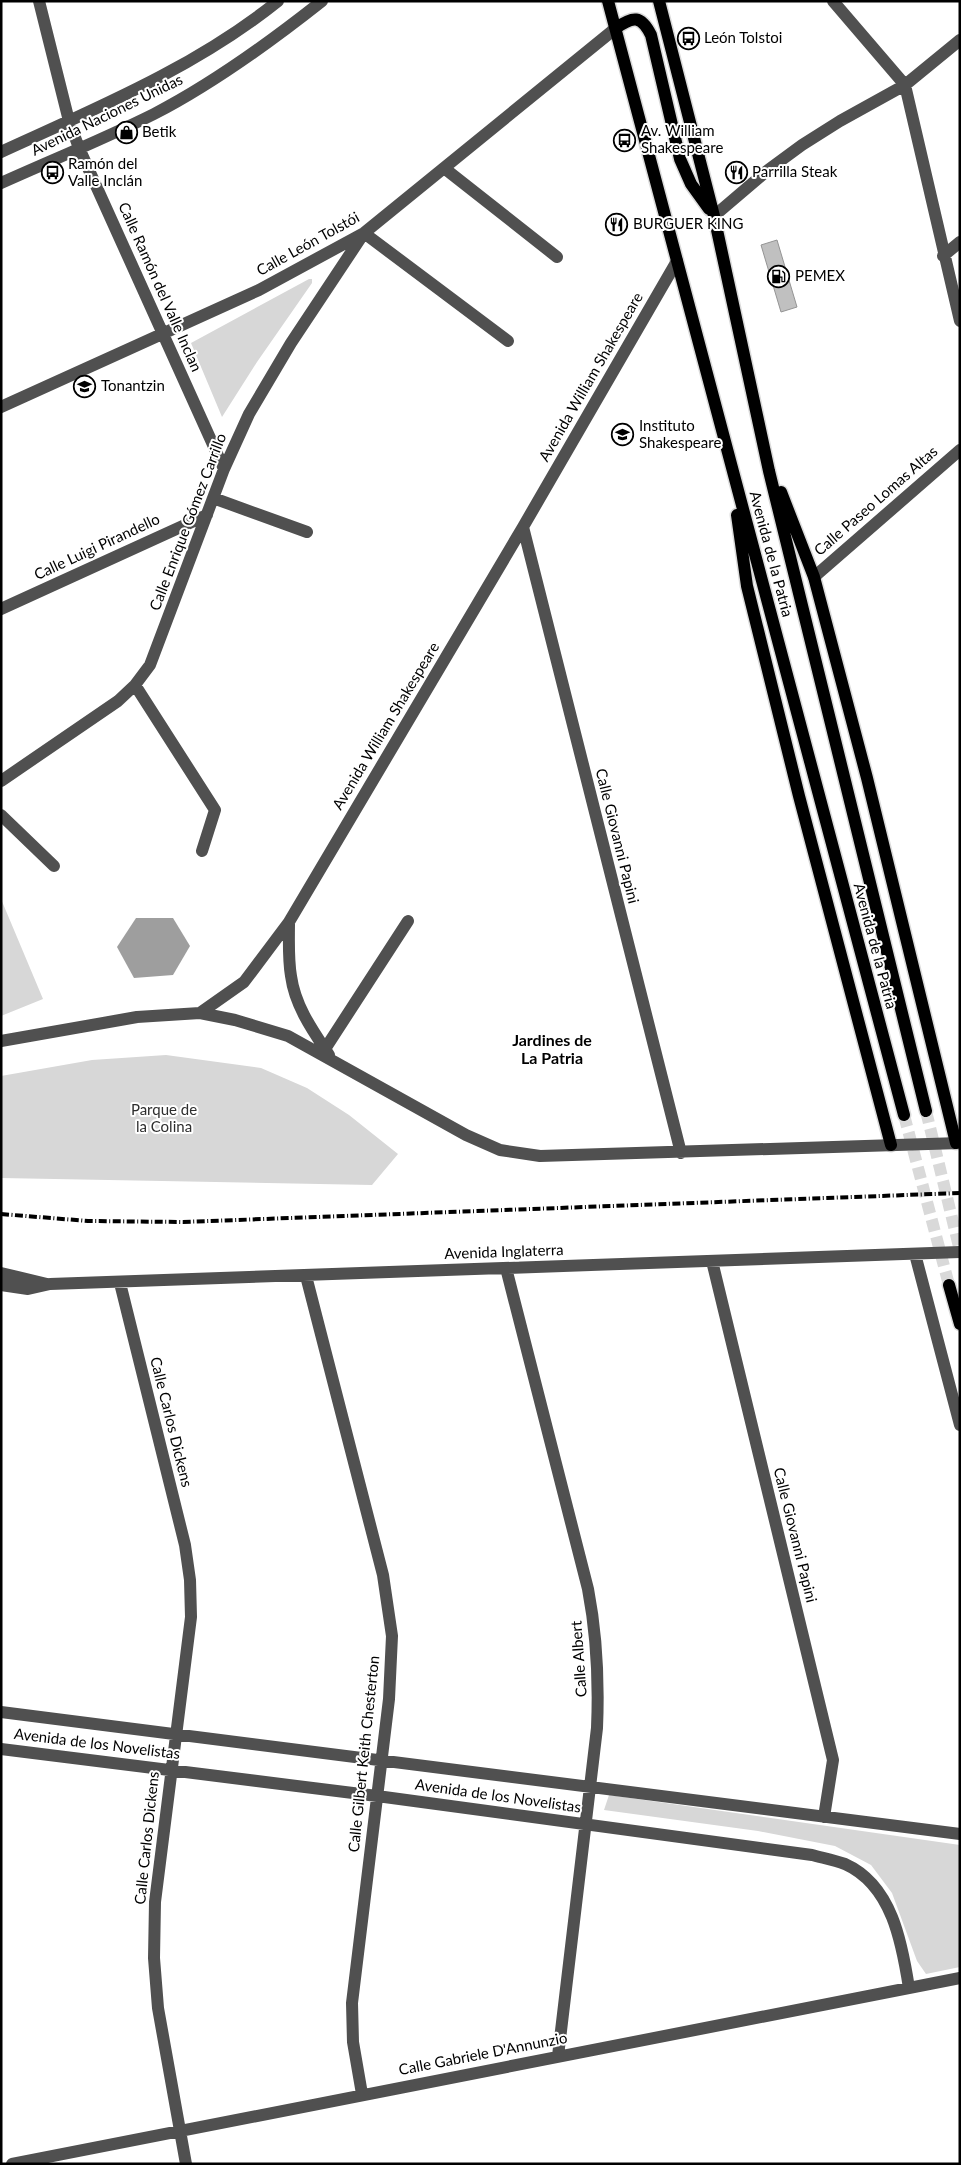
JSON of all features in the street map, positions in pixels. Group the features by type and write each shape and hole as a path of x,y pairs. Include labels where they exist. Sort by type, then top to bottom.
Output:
{"main road":[{"name":"Avenida de la Patria","path":"608,1 904,1116"},
{"name":"Avenida de la Patria","path":"659,1 714,216 764,449 926,1111"},
{"path":"616,28 627,20 634,18 641,20 647,26 651,35 680,159 691,184 714,216"},
{"path":"764,449 814,577 867,778 958,1143"},
{"path":"729,458 747,586 802,806 891,1145"},
{"path":"950,1285 960,1324"}],"street":[{"name":"Calle Ramón del Valle Inclan","path":"39,1 69,121 79,148 224,469"},
{"name":"Avenida Naciones Unidas","path":"1,152 146,85 228,37 278,1"},
{"name":"Avenida Naciones Unidas","path":"1,183 155,113 208,83 253,54 322,1"},
{"path":"833,1 905,85 943,256 960,321"},
{"name":"Calle León Tolstói","path":"1,407 259,290 364,233 616,28"},
{"path":"714,216 768,170 802,145 840,121 905,85 960,40"},
{"path":"444,168 557,256"},
{"path":"364,233 508,341"},
{"name":"Calle Enrique Gómez Carrillo","path":"1,781 118,701 136,685 150,665 224,469 249,414 291,343 364,233"},
{"path":"943,256 960,242"},
{"name":"Avenida William Shakespeare","path":"200,1013 244,982 289,922 523,528 677,261"},
{"name":"Calle Paseo Lomas Altas","path":"814,577 960,450"},
{"path":"213,498 307,532"},
{"name":"Calle Luigi Pirandello","path":"1,609 207,515"},
{"name":"Calle Giovanni Papini","path":"523,528 681,1153"},
{"path":"136,685 215,810 202,851"},
{"path":"1,815 54,866"},
{"path":"325,1049 408,921"},
{"path":"289,922 289,960 296,996 304,1015 333,1062"},
{"path":"263,955 276,947 282,950 289,960"},
{"path":"1,1041 137,1017 200,1013 235,1020 288,1036 466,1135 500,1150 540,1156 958,1143"},
{"name":"Avenida Inglaterra","path":"1,1285 28,1289 50,1284 960,1252"},
{"path":"915,1254 960,1425"},
{"name":"Calle Giovanni Papini","path":"712,1261 833,1760 824,1817"},
{"name":"Calle Albert","path":"506,1268 588,1589 596,1631 599,1690 597,1728 558,2056"},
{"name":"Avenida Inglaterra","path":"1,1273 50,1284"},
{"name":"Calle Gilbert Keith Chesterton","path":"306,1276 383,1575 392,1636 389,1699 352,2003 353,2042 362,2094"},
{"name":"Calle Carlos Dickens","path":"120,1283 185,1545 190,1580 191,1617 155,1902 154,1958 158,2008 186,2164"},
{"name":"Avenida de los Novelistas","path":"1,1712 960,1834"},
{"name":"Avenida de los Novelistas","path":"1,1749 377,1796 812,1855 846,1865 866,1877 877,1889 888,1907 909,1988"},
{"name":"Calle Gabriele D'Annunzio","path":"12,2164 960,1978"}],"green space":[{"path":"312,279 312,283 257,362 222,417 191,343"},
{"path":"1,899 43,999 1,1016"},
{"name":"Parque de la Colina","path":"166,1055 261,1068 307,1088 349,1115 398,1154 372,1185 1,1178 1,1076 92,1060"},
{"path":"609,1795 960,1845 960,1967 926,1974 917,1961 892,1893 871,1865 835,1846 758,1831 604,1810"}],"shaded area":[{"path":"136,918 173,918 190,946 173,975 134,978 117,947"}],"building":[{"name":"PEMEX","path":"777,240 797,307 781,312 761,245"}],"tunnel":[{"path":"926,1111 960,1251"},
{"path":"904,1115 949,1285"}],"railway":[{"path":"1,1214 88,1221 183,1222 960,1193"}],"place":[{"name":"León Tolstoi","path":"688,38"},
{"name":"Betik","path":"126,132"},
{"name":"Av. William Shakespeare","path":"625,140"},
{"name":"Parrilla Steak","path":"736,172"},
{"name":"Ramón del Valle Inclán","path":"52,173"},
{"name":"BURGUER KING","path":"617,224"},
{"name":"PEMEX","path":"779,276"},
{"name":"Tonantzin","path":"85,386"},
{"name":"Instituto Shakespeare","path":"623,435"}],"district":[{"name":"Jardines de La Patria","path":"552,1049"}]}
